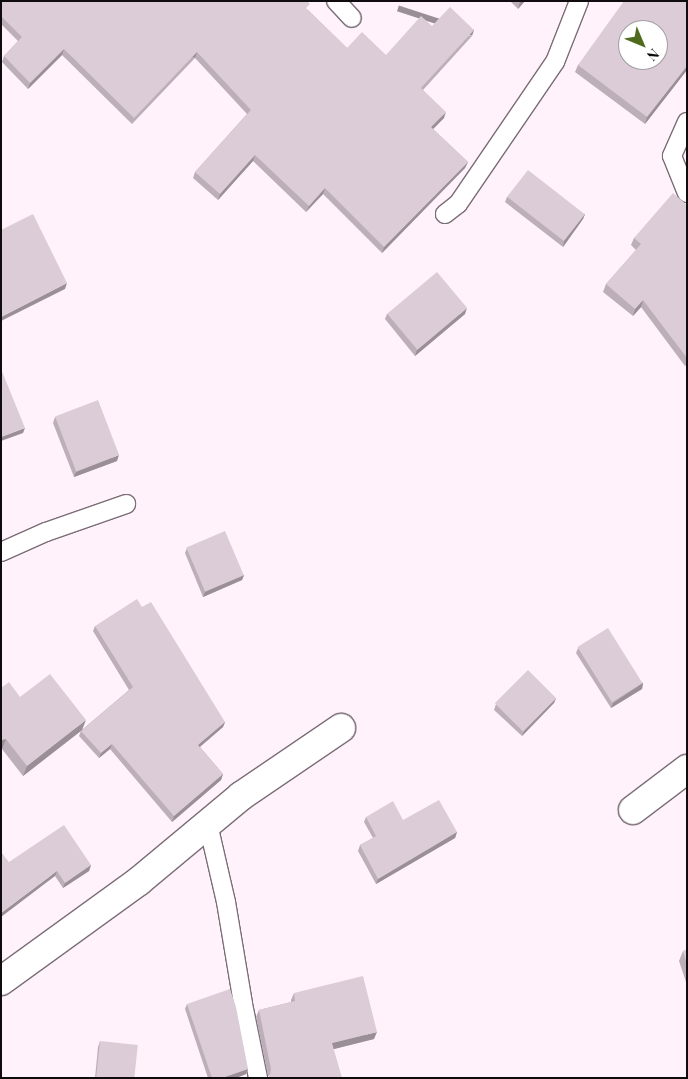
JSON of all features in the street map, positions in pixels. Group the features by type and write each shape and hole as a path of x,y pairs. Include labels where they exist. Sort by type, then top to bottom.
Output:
{"street":[{"path":"1,981 139,881 241,796 341,728"},
{"path":"633,810 687,769"}],"lane":[{"path":"336,1 352,18"},
{"path":"444,214 458,204 555,62 579,1"},
{"path":"687,122 672,156 687,193"},
{"path":"1,552 46,532 126,504"},
{"path":"208,824 226,902 243,1004 258,1078"}],"building":[{"path":"1,1 307,1 310,4 306,8 347,48 362,32 386,55 421,16 432,26 450,7 474,30 421,88 446,112 431,127 468,162 384,247 325,188 309,206 255,155 220,194 195,172 251,110 197,52 134,118 64,49 30,83 4,56 22,37 1,16"},
{"path":"624,1 687,1 687,66 647,117 578,65"},
{"path":"528,170 585,214 564,241 507,197"},
{"path":"673,193 687,205 687,358 643,300 635,309 606,284 641,244 634,238"},
{"path":"33,214 67,283 1,317 1,230"},
{"path":"437,272 467,308 417,350 387,314"},
{"path":"1,369 25,428 1,437"},
{"path":"98,400 119,455 76,472 55,416"},
{"path":"225,531 244,575 205,592 186,547"},
{"path":"137,599 142,607 151,602 225,722 198,745 223,774 174,816 112,744 101,753 81,731 133,687 95,626"},
{"path":"608,628 642,683 612,702 577,647"},
{"path":"528,670 556,698 523,732 495,703"},
{"path":"50,674 86,720 27,766 6,739 1,740 1,688 9,682 20,697"},
{"path":"439,800 457,832 378,879 360,845 376,836 366,817 393,801 403,820"},
{"path":"64,825 91,865 65,883 57,871 1,913 1,852 9,862"},
{"path":"687,950 687,964 683,951"},
{"path":"363,976 377,1032 332,1043 342,1078 267,1078 270,1075 271,1069 259,1010 295,1001 294,993"},
{"path":"230,989 236,1007 248,1069 222,1078 212,1078 187,1004"},
{"path":"100,1041 138,1045 134,1078 96,1078"}]}
